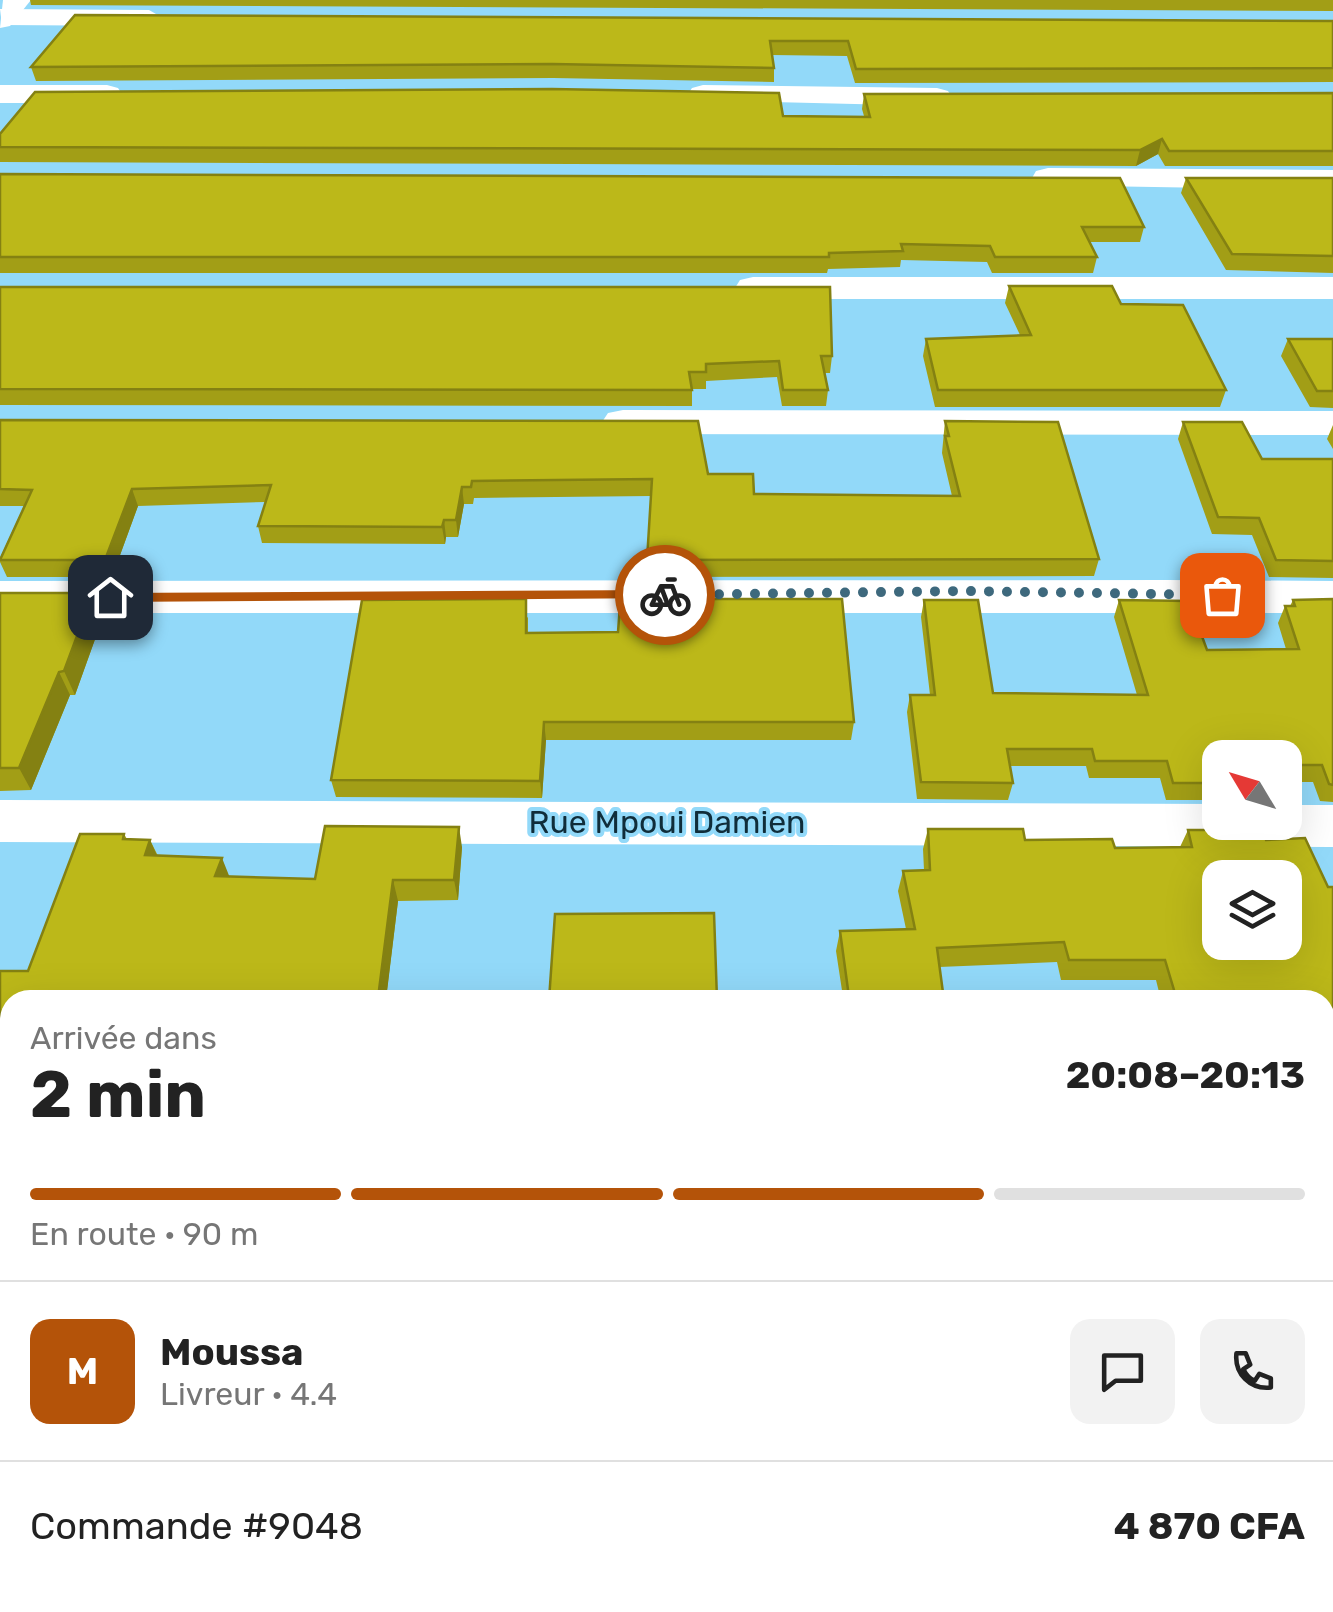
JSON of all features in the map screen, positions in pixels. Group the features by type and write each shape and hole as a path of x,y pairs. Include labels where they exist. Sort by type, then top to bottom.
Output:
{"street":[{"path":"7,13 181,19"},
{"path":"671,93 964,97"},
{"path":"0,94 133,94"},
{"path":"1013,178 1333,180"},
{"path":"721,288 1333,288"},
{"path":"581,422 1333,423"},
{"path":"0,597 406,598 964,591 1333,597"},
{"name":"Rue Mpoui Damien","path":"0,821 1333,826"}],"building":[{"path":"75,15 1333,21 1333,68 856,69 848,41 770,41 774,68 552,64 31,67"},
{"path":"552,89 779,93 783,116 870,117 864,94 1333,93 1333,151 1169,151 1162,139 1140,150 0,147 0,134 35,92"},
{"path":"0,174 1120,178 1144,227 1082,227 1097,257 995,257 990,246 901,244 903,251 829,253 829,257 0,257"},
{"path":"1186,178 1333,178 1333,256 1232,254"},
{"path":"1009,286 1112,286 1121,304 1183,305 1226,390 938,390 926,339 1031,335"},
{"path":"0,287 830,287 832,356 821,356 828,390 783,390 779,361 706,364 706,372 689,372 692,390 0,389"},
{"path":"1288,339 1333,339 1333,391 1317,391"},
{"path":"0,420 698,421 708,474 753,474 754,494 960,496 945,421 1058,422 1099,559 647,560 652,479 472,481 471,487 462,487 456,520 444,520 442,527 258,526 271,485 132,489 105,560 0,560 32,490 0,489"},
{"path":"1183,422 1242,422 1262,459 1333,459 1333,561 1276,560 1259,518 1218,517"},
{"path":"0,593 93,593 64,671 59,672 19,768 0,768"},
{"path":"526,599 526,633 618,632 620,605 645,606 645,599 842,599 854,722 544,722 540,781 331,780 362,600"},
{"path":"1333,599 1333,785 1329,784 1322,765 1302,765 1302,740 1202,740 1202,783 1173,783 1167,761 1095,761 1092,749 1007,749 1013,783 921,782 910,695 935,695 924,600 978,600 993,693 1148,695 1119,600 1189,601 1207,650 1299,649 1285,606 1295,606 1293,600"},
{"path":"325,826 459,827 454,880 393,880 379,990 0,990 0,971 28,971 80,834 124,834 123,839 150,840 145,855 222,858 215,876 315,879"},
{"path":"928,829 1023,829 1025,840 1112,839 1115,848 1192,847 1188,830 1202,830 1202,840 1305,838 1328,887 1333,887 1333,990 1174,990 1165,960 1069,960 1064,942 937,948 943,990 848,990 840,931 915,929 903,871 930,870"},
{"path":"714,913 717,990 550,990 555,914"}],"way so far":[{"path":"665,595 964,591 1222,595"}],"route":[{"path":"110,597 665,595"}]}
